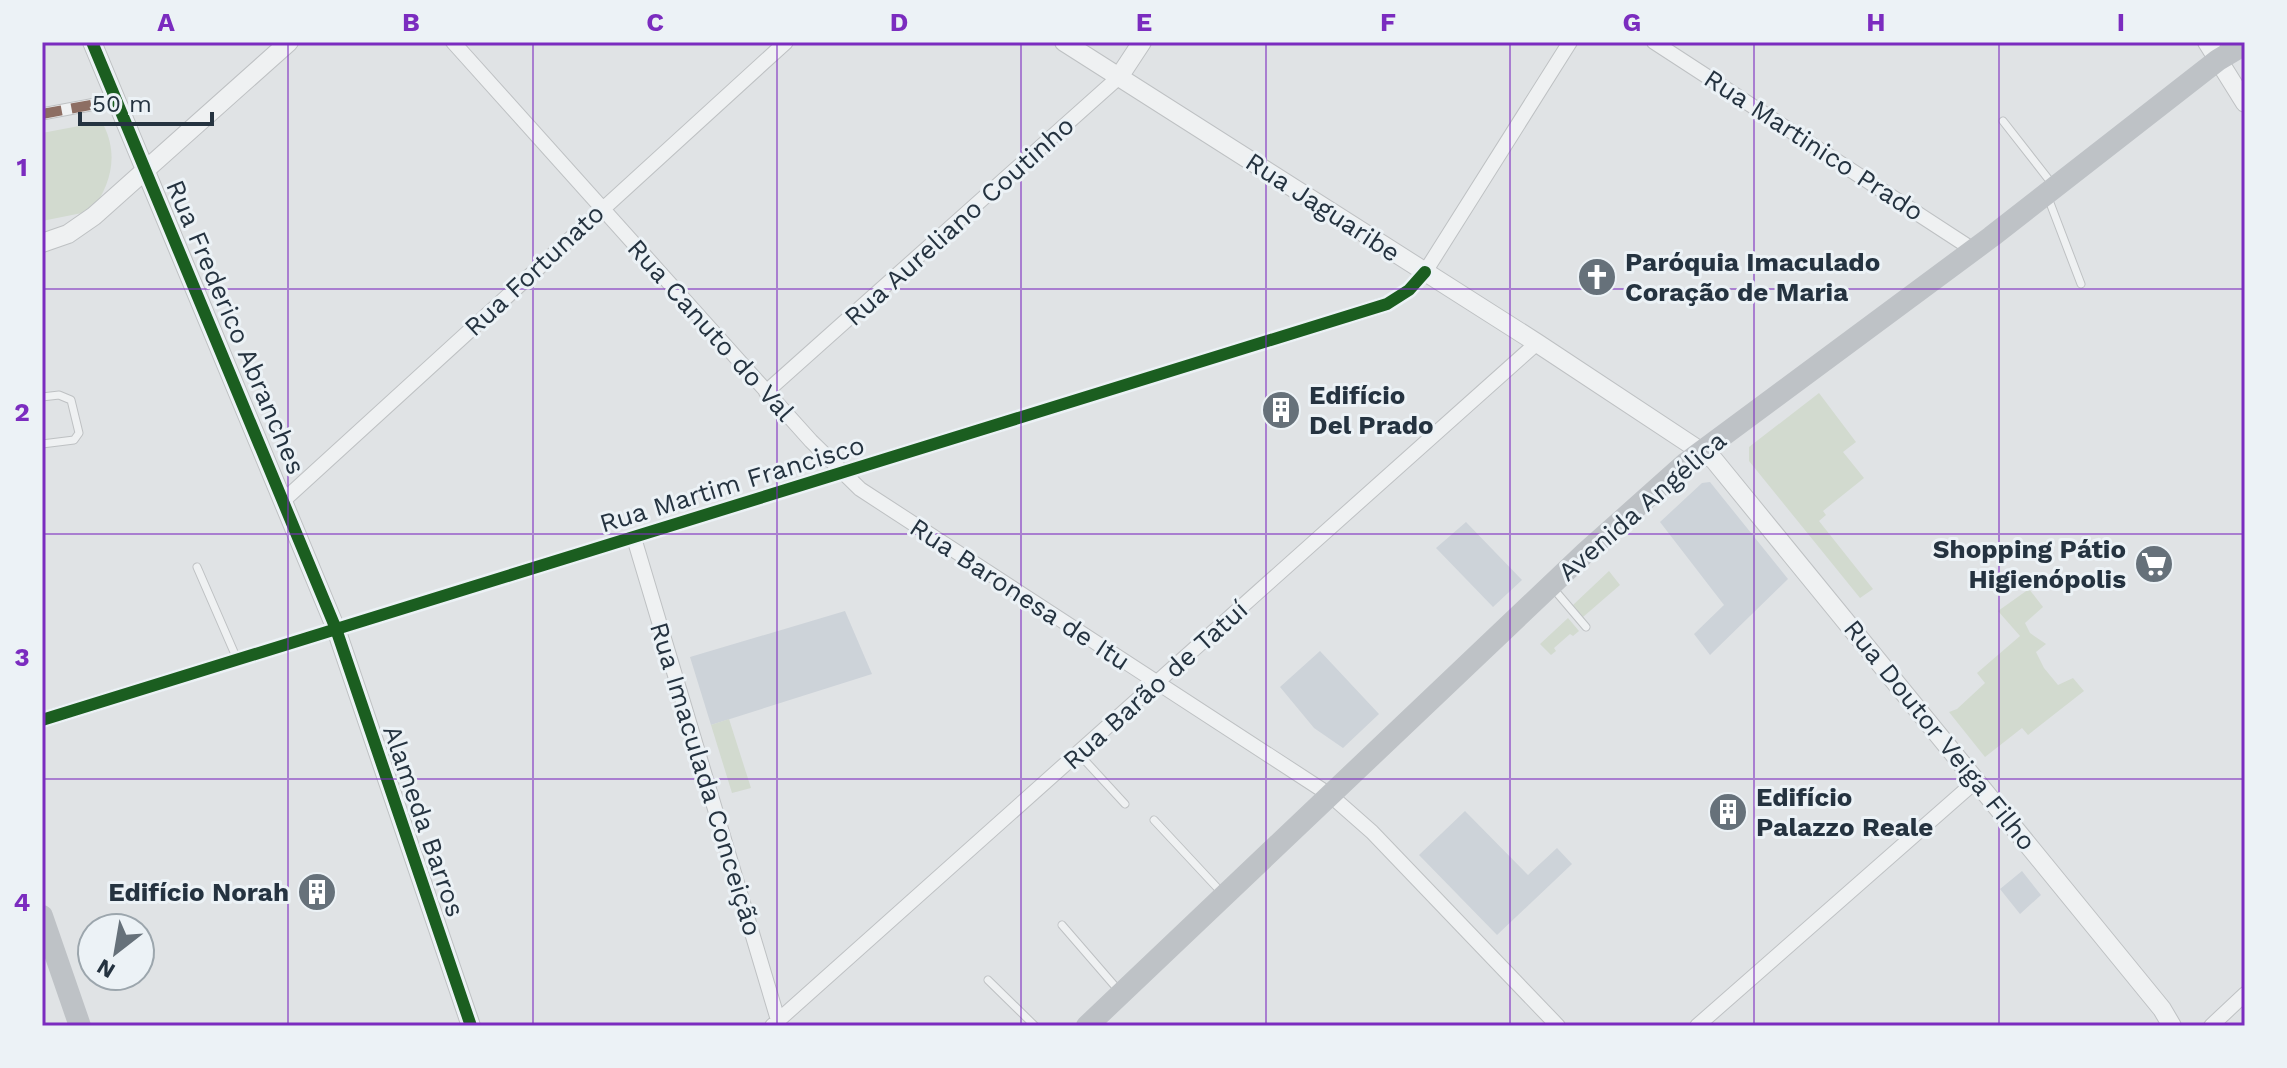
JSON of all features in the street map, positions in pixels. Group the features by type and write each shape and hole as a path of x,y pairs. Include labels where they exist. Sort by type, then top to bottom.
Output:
{"main road":[{"name":"Avenida Angélica","path":"1087,1026 1551,586 1702,450 2050,190 2213,51 2245,44"},
{"path":"42,916 80,1026"}],"street":[{"name":"Rua Frederico Abranches","path":"92,42 336,629"},
{"path":"42,243 82,226 289,42"},
{"name":"Rua Canuto do Val","path":"453,42 766,392 843,473"},
{"name":"Rua Fortunato","path":"284,500 786,42"},
{"name":"Rua Jaguaribe","path":"1064,42 1702,450"},
{"name":"Rua Aureliano Coutinho","path":"766,392 1119,77 1142,42"},
{"name":"Rua Martim Francisco","path":"42,720 1387,304 1409,290 1425,272 1570,42"},
{"name":"Rua Martinico Prado","path":"1654,42 1972,249"},
{"path":"2213,51 2245,103"},
{"path":"42,114 117,100"},
{"name":"Rua Barão de Tatuí","path":"775,1023 1537,343"},
{"name":"Rua Doutor Veiga Filho","path":"1702,450 1731,478 2162,1009 2172,1026"},
{"name":"Rua Baronesa de Itu","path":"843,473 860,489 922,531 1330,795 1372,832 1558,1026"},
{"name":"Rua Imaculada Conceição","path":"634,538 775,1023"},
{"name":"Alameda Barros","path":"336,629 471,1026"},
{"path":"1697,1026 1977,780"},
{"path":"2211,1026 2245,994"}],"lane":[{"path":"2003,121 2050,190 2081,284"},
{"path":"42,397 59,395 71,400 79,433 74,440 42,444"},
{"path":"197,567 238,661"},
{"path":"1551,586 1586,627"},
{"path":"1078,753 1125,804"},
{"path":"1154,820 1225,896"},
{"path":"1062,925 1121,994"},
{"path":"988,980 1035,1026"}],"shaded area":[{"path":"95,123 104,126 112,160 108,181 98,201 92,211 42,221 42,133"},
{"path":"1819,393 1856,442 1843,452 1864,478 1823,511 1826,515 1819,521 1873,589 1860,598 1749,461 1749,447"},
{"path":"1710,482 1788,579 1710,655 1694,634 1724,605 1660,522 1702,483"},
{"path":"1466,522 1522,580 1493,607 1436,548"},
{"path":"1609,571 1620,585 1583,617 1573,605"},
{"path":"2029,589 2043,607 2025,623 2030,633 2046,644 2036,652 2044,668 2058,685 2073,678 2084,691 2028,735 2022,728 1985,757 1949,712 1957,709 1985,683 1977,673 2020,636 1998,611"},
{"path":"845,611 872,674 711,725 690,657"},
{"path":"1568,618 1579,631 1573,636 1570,634 1554,648 1556,651 1551,655 1540,644"},
{"path":"1320,651 1379,714 1343,748 1314,728 1280,687"},
{"path":"729,719 751,788 732,793 711,725"},
{"path":"1465,811 1528,875 1557,848 1572,864 1497,935 1419,855"},
{"path":"2022,871 2041,895 2020,914 2000,889"}],"marked path":[{"path":"42,114 117,100"}],"cycle path":[{"path":"92,42 336,629 471,1026"},
{"path":"42,720 1387,304 1409,290 1425,272"}],"place":[{"name":"Paróquia Imaculado Coração de Maria","path":"1597,277"},
{"name":"Edifício Del Prado","path":"1281,410"},
{"name":"Shopping Pátio Higienópolis","path":"2154,564"},
{"name":"Edifício Palazzo Reale","path":"1728,812"},
{"name":"Edifício Norah","path":"317,892"}]}
